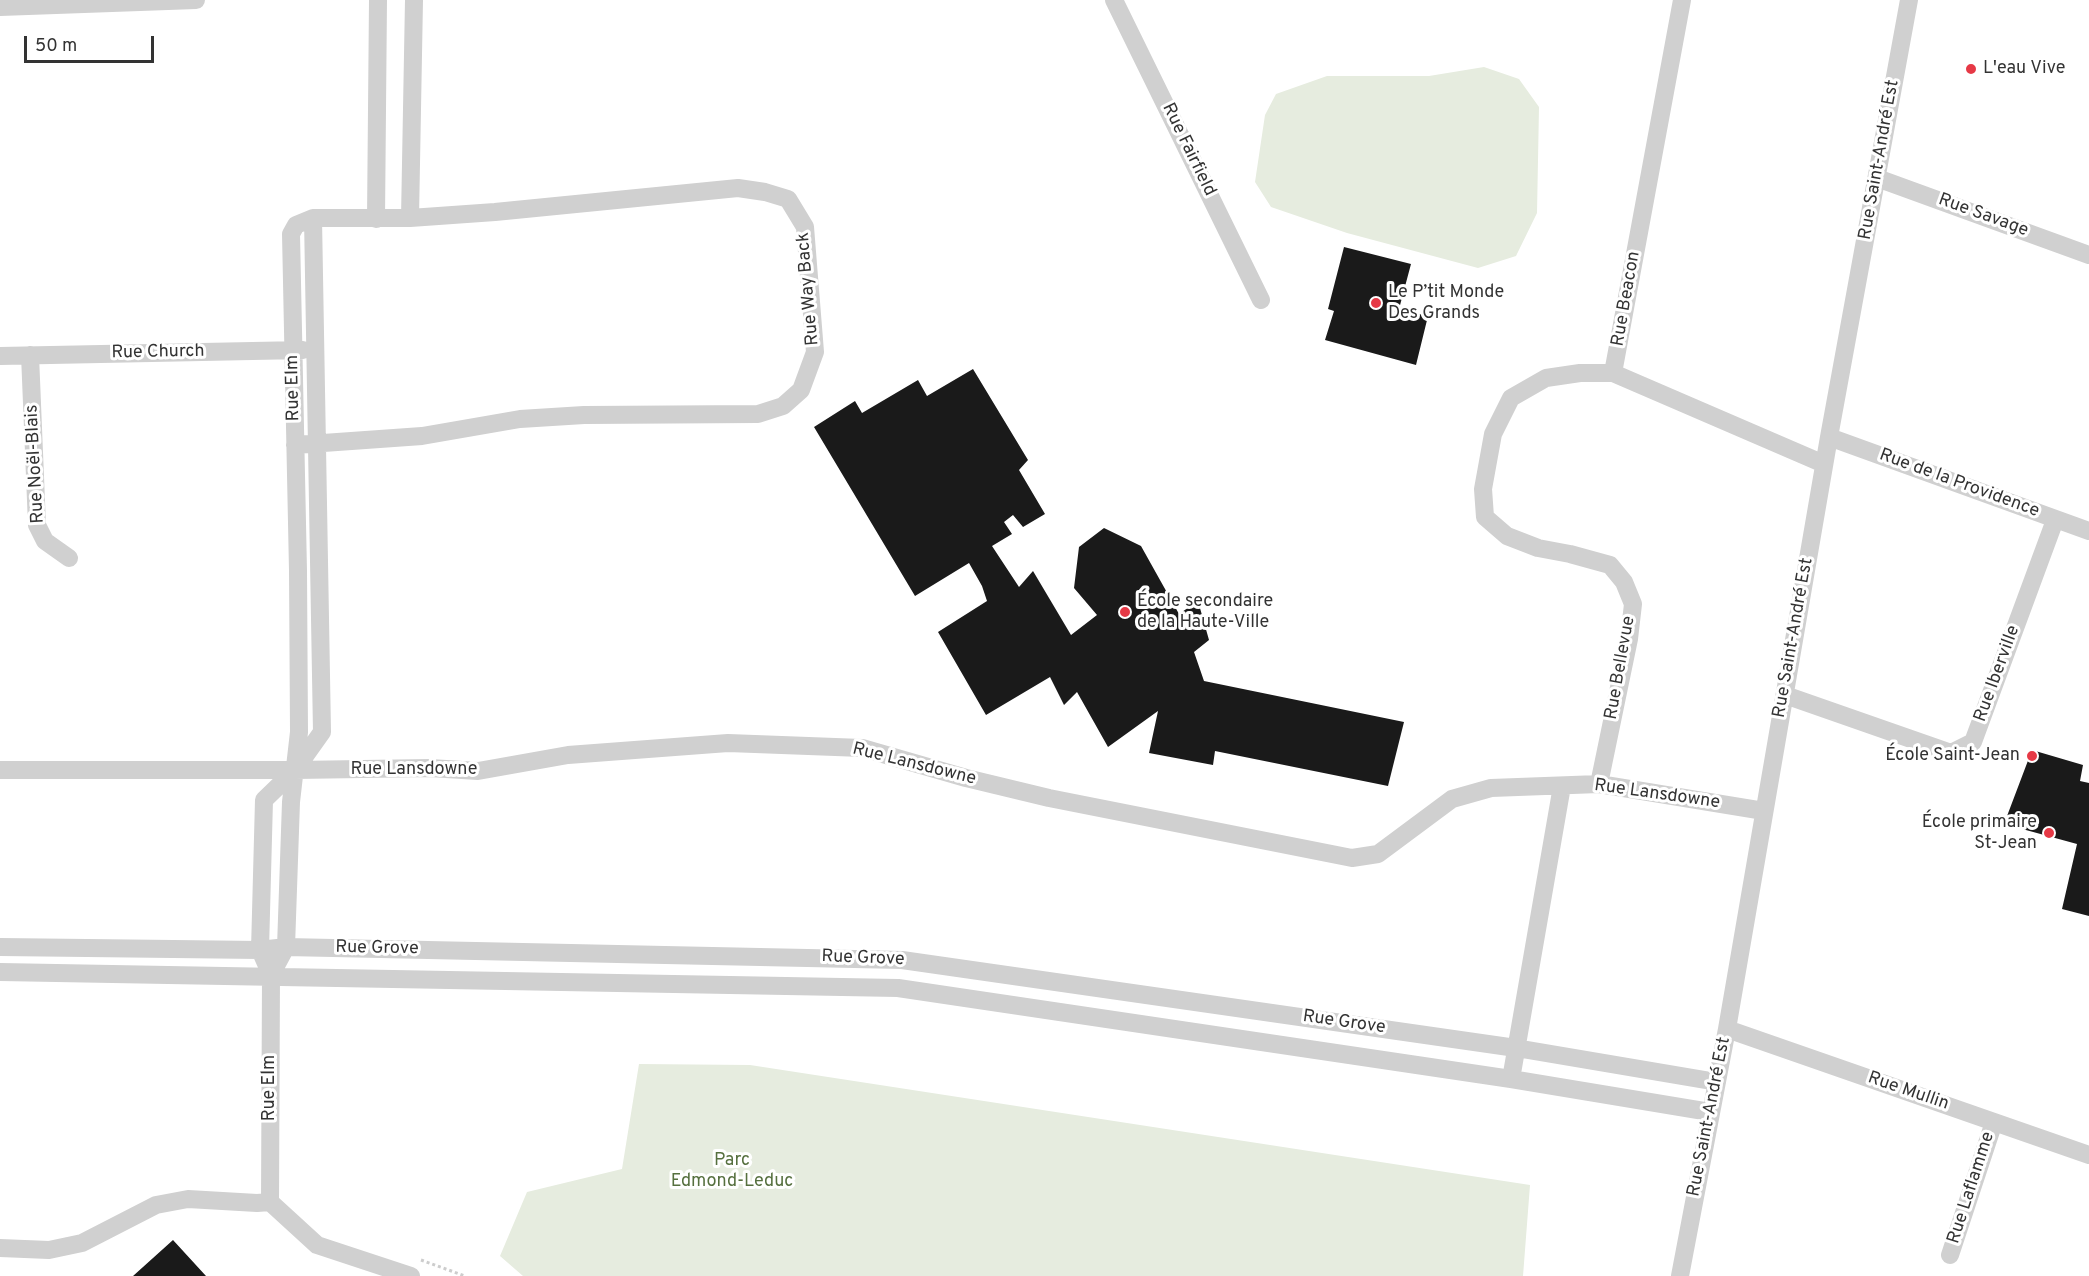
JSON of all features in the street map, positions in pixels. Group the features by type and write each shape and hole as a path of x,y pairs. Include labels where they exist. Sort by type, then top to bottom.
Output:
{"street":[{"path":"0,7 196,0"},
{"path":"376,219 378,0"},
{"path":"313,218 410,218 414,0"},
{"name":"Rue Fairfield","path":"1114,0 1261,300"},
{"name":"Rue Beacon","path":"1613,373 1682,0"},
{"name":"Rue Saint-André Est","path":"1680,1276 1727,1029 1828,437 1909,0"},
{"path":"377,124 410,123"},
{"name":"Rue Savage","path":"1877,178 2089,255"},
{"name":"Rue Way Back","path":"295,445 422,436 520,419 563,416 758,414 783,406 801,390 815,352 805,227 788,200 765,192 738,188 562,207 410,218"},
{"name":"Rue Elm","path":"270,1202 271,975 260,950 264,800 296,770 322,732 313,218 296,225 291,234 299,732 296,770 291,802 286,947 271,975"},
{"name":"Rue Church","path":"0,356 317,350"},
{"name":"Rue Noël-Blais","path":"30,356 37,525 45,541 69,558"},
{"name":"Rue Bellevue","path":"1599,784 1629,639 1633,604 1624,582 1610,565 1538,548 1507,536 1485,517 1483,489 1493,434 1511,398 1546,378 1580,373 1613,373"},
{"path":"1613,373 1824,464"},
{"name":"Rue de la Providence","path":"1828,437 2089,531"},
{"name":"Rue Iberville","path":"1785,695 1951,753 1973,742 2055,520"},
{"path":"298,571 320,570"},
{"name":"Rue Lansdowne","path":"0,770 430,768 478,771 567,755 728,743 862,748 966,778 1049,798 1352,858 1378,854 1452,800 1491,788 1599,784 1764,811"},
{"path":"1511,1079 1562,786"},
{"name":"Rue Grove","path":"0,947 260,950 286,947 902,960 1516,1048 1717,1082"},
{"name":"Rue Grove","path":"0,972 271,975 898,988 1511,1079 1710,1112"},
{"name":"Rue Mullin","path":"1727,1029 2089,1155"},
{"name":"Rue Laflamme","path":"1950,1255 1994,1122"},
{"path":"0,1248 49,1250 82,1243 156,1205 188,1199 270,1202 317,1245 411,1276"}],"green space":[{"path":"1484,67 1519,79 1539,107 1537,213 1516,256 1478,268 1347,233 1271,207 1255,182 1265,115 1276,94 1327,76 1429,76"},
{"name":"Parc Edmond-Leduc","path":"639,1064 750,1065 1530,1185 1523,1276 523,1276 500,1256 527,1192 622,1169"}],"building":[{"path":"1344,247 1411,264 1399,309 1428,316 1416,365 1325,340 1334,311 1328,309"},
{"path":"973,369 1028,460 1019,470 1045,514 1023,527 1013,515 1004,522 1012,534 992,546 1019,587 1033,571 1071,635 1097,615 1074,588 1079,547 1104,528 1141,546 1179,614 1198,601 1209,640 1194,652 1204,681 1404,722 1388,786 1215,751 1213,765 1149,753 1158,711 1108,747 1077,692 1064,705 1050,677 986,715 938,632 987,601 982,586 969,563 915,596 814,427 855,401 862,413 918,380 927,396"},
{"name":"École primaire St-Jean","path":"2032,750 2083,765 2080,781 2089,783 2089,916 2062,909 2077,844 2004,824"},
{"path":"173,1240 206,1276 133,1276"}],"place":[{"name":"L'eau Vive","path":"1971,69"},
{"name":"Le P’tit Monde Des Grands","path":"1376,303"},
{"name":"École secondaire de la Haute-Ville","path":"1125,612"},
{"name":"École Saint-Jean","path":"2032,756"},
{"name":"École primaire St-Jean","path":"2049,833"}]}
